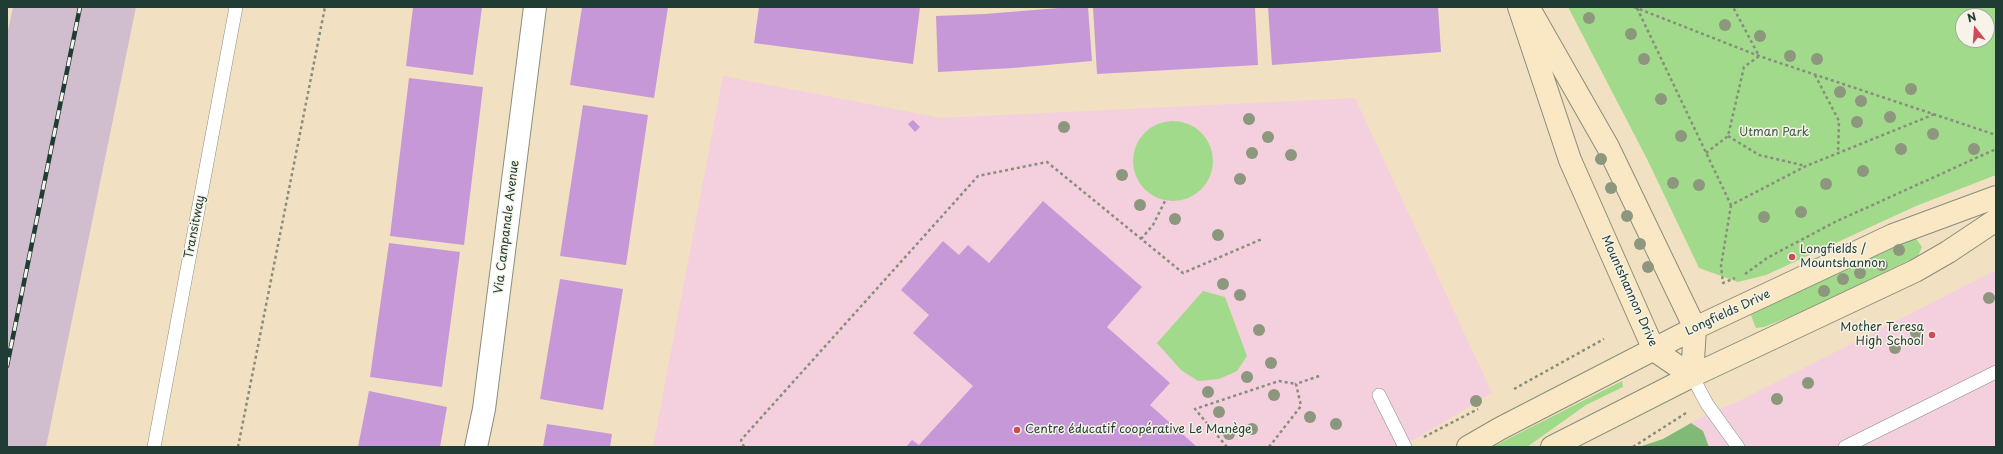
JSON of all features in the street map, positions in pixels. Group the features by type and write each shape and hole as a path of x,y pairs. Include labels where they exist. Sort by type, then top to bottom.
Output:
{"street":[{"name":"Via Campanale Avenue","path":"476,447 484,409 535,7"},
{"name":"Mountshannon Drive","path":"1519,7 1570,160 1654,350 1692,376"},
{"path":"1528,7 1608,147 1695,328 1692,376"},
{"name":"Longfields Drive","path":"1468,447 1501,428 1695,328 1893,235 1996,197"},
{"path":"1552,447 1692,376 1915,271 1948,252 1996,220"}],"lane":[{"name":"Transitway","path":"154,447 236,7"},
{"path":"1845,447 1996,372"},
{"path":"1692,376 1707,404 1738,447"},
{"path":"1379,395 1405,447"}],"path":[{"path":"238,447 324,7"},
{"path":"1635,7 1759,56 1996,135"},
{"path":"1635,7 1731,205 1722,266 1723,283 1745,274 1767,258 1834,222 1996,149"},
{"path":"1733,7 1759,56"},
{"path":"1706,153 1728,136 1744,67 1759,56"},
{"path":"1815,74 1839,121 1838,154"},
{"path":"1731,205 1806,166 1935,114"},
{"path":"1728,136 1759,155 1806,166"},
{"path":"744,447 741,440 978,176 1047,162 1183,273 1262,239"},
{"path":"1141,239 1153,225 1165,201"},
{"path":"1511,391 1604,339"},
{"path":"1227,447 1195,409 1279,381 1296,384 1322,375"},
{"path":"1269,447 1300,406 1296,384"},
{"path":"1405,447 1485,405"},
{"path":"1633,447 1686,413"}],"shaded area":[{"path":"13,7 136,7 46,447 7,447 7,35"},
{"path":"723,76 941,118 1355,98 1492,393 1402,447 653,447"},
{"name":"Mother Teresa High School","path":"1996,270 1996,447 1711,447 1689,423 1741,400"}],"green space":[{"name":"Utman Park","path":"1568,7 1996,7 1996,175 1916,206 1766,275 1738,282 1699,268 1647,159"},
{"path":"1165,121 1181,121 1202,132 1213,153 1213,169 1202,190 1181,201 1165,201 1151,195 1144,190 1139,183 1133,169 1133,153 1139,139 1144,132 1151,127"},
{"path":"1915,237 1922,247 1918,256 1807,310 1764,327 1756,328 1751,315 1908,238"},
{"path":"1203,291 1225,297 1247,356 1237,371 1219,379 1198,381 1181,370 1157,343"},
{"path":"1622,381 1623,387 1586,405 1527,447 1492,447"},
{"path":"1691,423 1703,431 1709,447 1639,447 1663,439"}],"building":[{"path":"413,7 482,7 473,75 406,66"},
{"path":"582,7 668,7 654,98 570,85"},
{"path":"759,7 920,7 913,64 754,43"},
{"path":"1088,7 1092,61 1013,68 938,72 936,16 985,14"},
{"path":"1093,7 1255,7 1258,65 1097,74"},
{"path":"1268,7 1438,7 1441,52 1272,65"},
{"path":"409,78 483,87 464,245 390,236"},
{"path":"583,105 648,115 626,265 560,256"},
{"path":"913,120 920,127 915,132 908,124"},
{"path":"1043,201 1142,287 1107,327 1170,383 1150,405 1197,447 906,447 912,440 919,445 973,386 913,333 929,315 901,290 943,241 959,255 968,245 989,263"},
{"path":"389,243 460,252 442,387 370,377"},
{"path":"560,279 623,289 603,410 540,399"},
{"path":"369,391 447,407 440,447 358,447"},
{"path":"547,424 612,434 610,447 543,447"}],"railway":[{"path":"7,366 80,7"}],"place":[{"name":"Longfields / Mountshannon","path":"1792,257"},
{"name":"Mother Teresa High School","path":"1932,335"},
{"name":"Centre éducatif coopérative Le Manège","path":"1017,430"}]}
